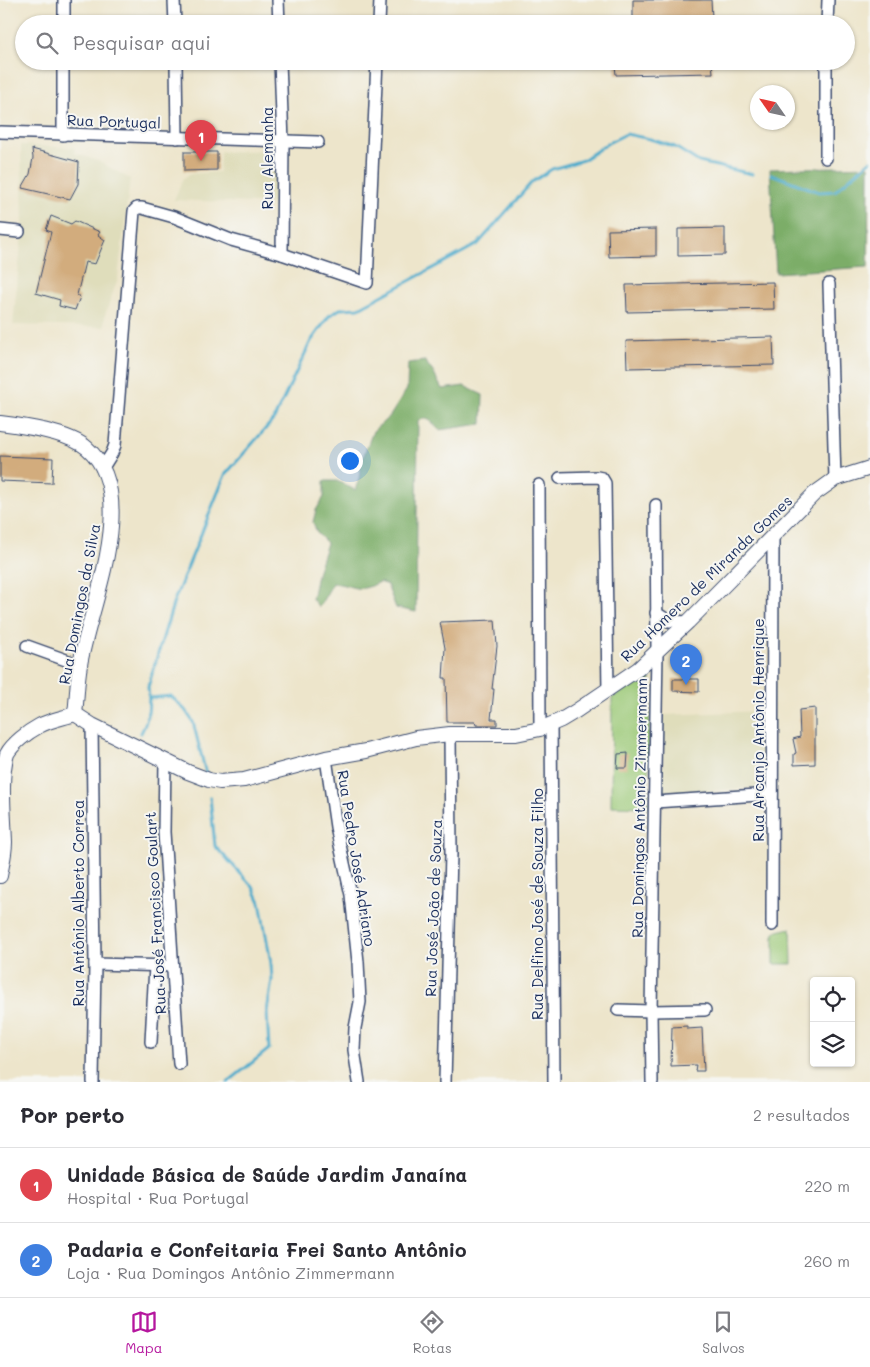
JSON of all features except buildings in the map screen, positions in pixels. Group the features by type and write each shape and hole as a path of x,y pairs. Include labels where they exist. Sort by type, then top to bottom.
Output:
{"street":[{"path":"64,0 64,15"},
{"path":"174,0 175,15"},
{"path":"278,0 279,15"},
{"path":"379,15 380,0"},
{"path":"827,15 828,0"},
{"path":"63,70 63,135"},
{"path":"176,70 177,138"},
{"name":"Rua Alemanha","path":"280,70 283,142 282,254"},
{"path":"102,469 115,444 134,211 137,208 142,208 174,217 232,240 282,254 367,283 378,70"},
{"path":"826,70 826,158"},
{"name":"Rua Portugal","path":"0,132 318,142"},
{"path":"0,230 19,232"},
{"path":"829,284 835,479"},
{"name":"Rua Domingos da Silva","path":"0,424 44,431 85,446 93,454 102,469 110,496 111,536 80,664 75,714"},
{"name":"Rua Homero de Miranda Gomes","path":"75,714 92,725 198,776 220,782 244,780 326,758 366,751 416,738 450,734 502,735 528,732 546,727 608,690 638,669 688,622 814,494 835,479 870,468"},
{"path":"560,478 597,477 602,478 605,482 608,690"},
{"name":"Rua Delfino José de Souza Filho","path":"539,485 554,1082"},
{"name":"Rua Domingos Antônio Zimmermann","path":"652,1082 651,1012 657,652 656,505"},
{"name":"Rua Arcanjo Antônio Henrique","path":"772,925 773,536"},
{"path":"656,612 669,621 688,622"},
{"path":"27,646 80,664"},
{"path":"0,876 5,843 3,766 8,753 30,731 75,714"},
{"name":"Rua Antônio Alberto Correa","path":"92,725 95,964 93,1082"},
{"name":"Rua José João de Souza","path":"445,1082 451,863 450,734"},
{"name":"Rua Pedro José Adriano","path":"326,758 336,827 351,895 358,962 360,1002 354,1050 359,1082"},
{"name":"Rua José Francisco Goulart","path":"165,760 164,832 179,1064"},
{"path":"655,802 772,794"},
{"path":"95,964 172,966"},
{"path":"151,1042 155,966"},
{"path":"618,1010 651,1012 705,1010"}],"shaded area":[{"path":"21,145 74,148 75,153 98,161 130,179 118,278 105,315 104,327 13,325 23,223"},
{"path":"278,150 276,204 174,200 183,178 189,174 219,172 220,152"},
{"path":"761,711 763,787 663,794 664,715"}],"green space":[{"path":"869,166 868,267 776,273 770,169"},
{"path":"425,361 442,389 464,386 483,395 482,424 439,430 427,419 418,421 416,612 396,608 387,585 380,582 366,588 333,583 319,607 312,599 318,570 327,543 317,533 313,522 316,510 324,497 324,481 337,481 355,490 359,479 361,463 373,431 390,416 407,389 408,363"},
{"path":"650,668 648,807 611,806 612,698"},
{"path":"791,928 792,964 774,964 774,932"}],"waterway":[{"path":"141,733 148,711 148,687 174,601 225,475 274,419 311,341 329,316 340,309 359,308 478,244 532,182 552,169 583,160 608,143 626,134 675,147 699,162 752,174"},
{"path":"771,174 819,192 835,191 870,161"},
{"path":"150,698 171,696 185,710 193,722 206,774"},
{"path":"210,797 215,846 253,887 260,902 271,963 272,980 267,1012 269,1049 228,1082"}],"place":[{"name":"Unidade Básica de Saúde Jardim Janaína","path":"201,161"},
{"name":"Padaria e Confeitaria Frei Santo Antônio","path":"686,685"}]}
